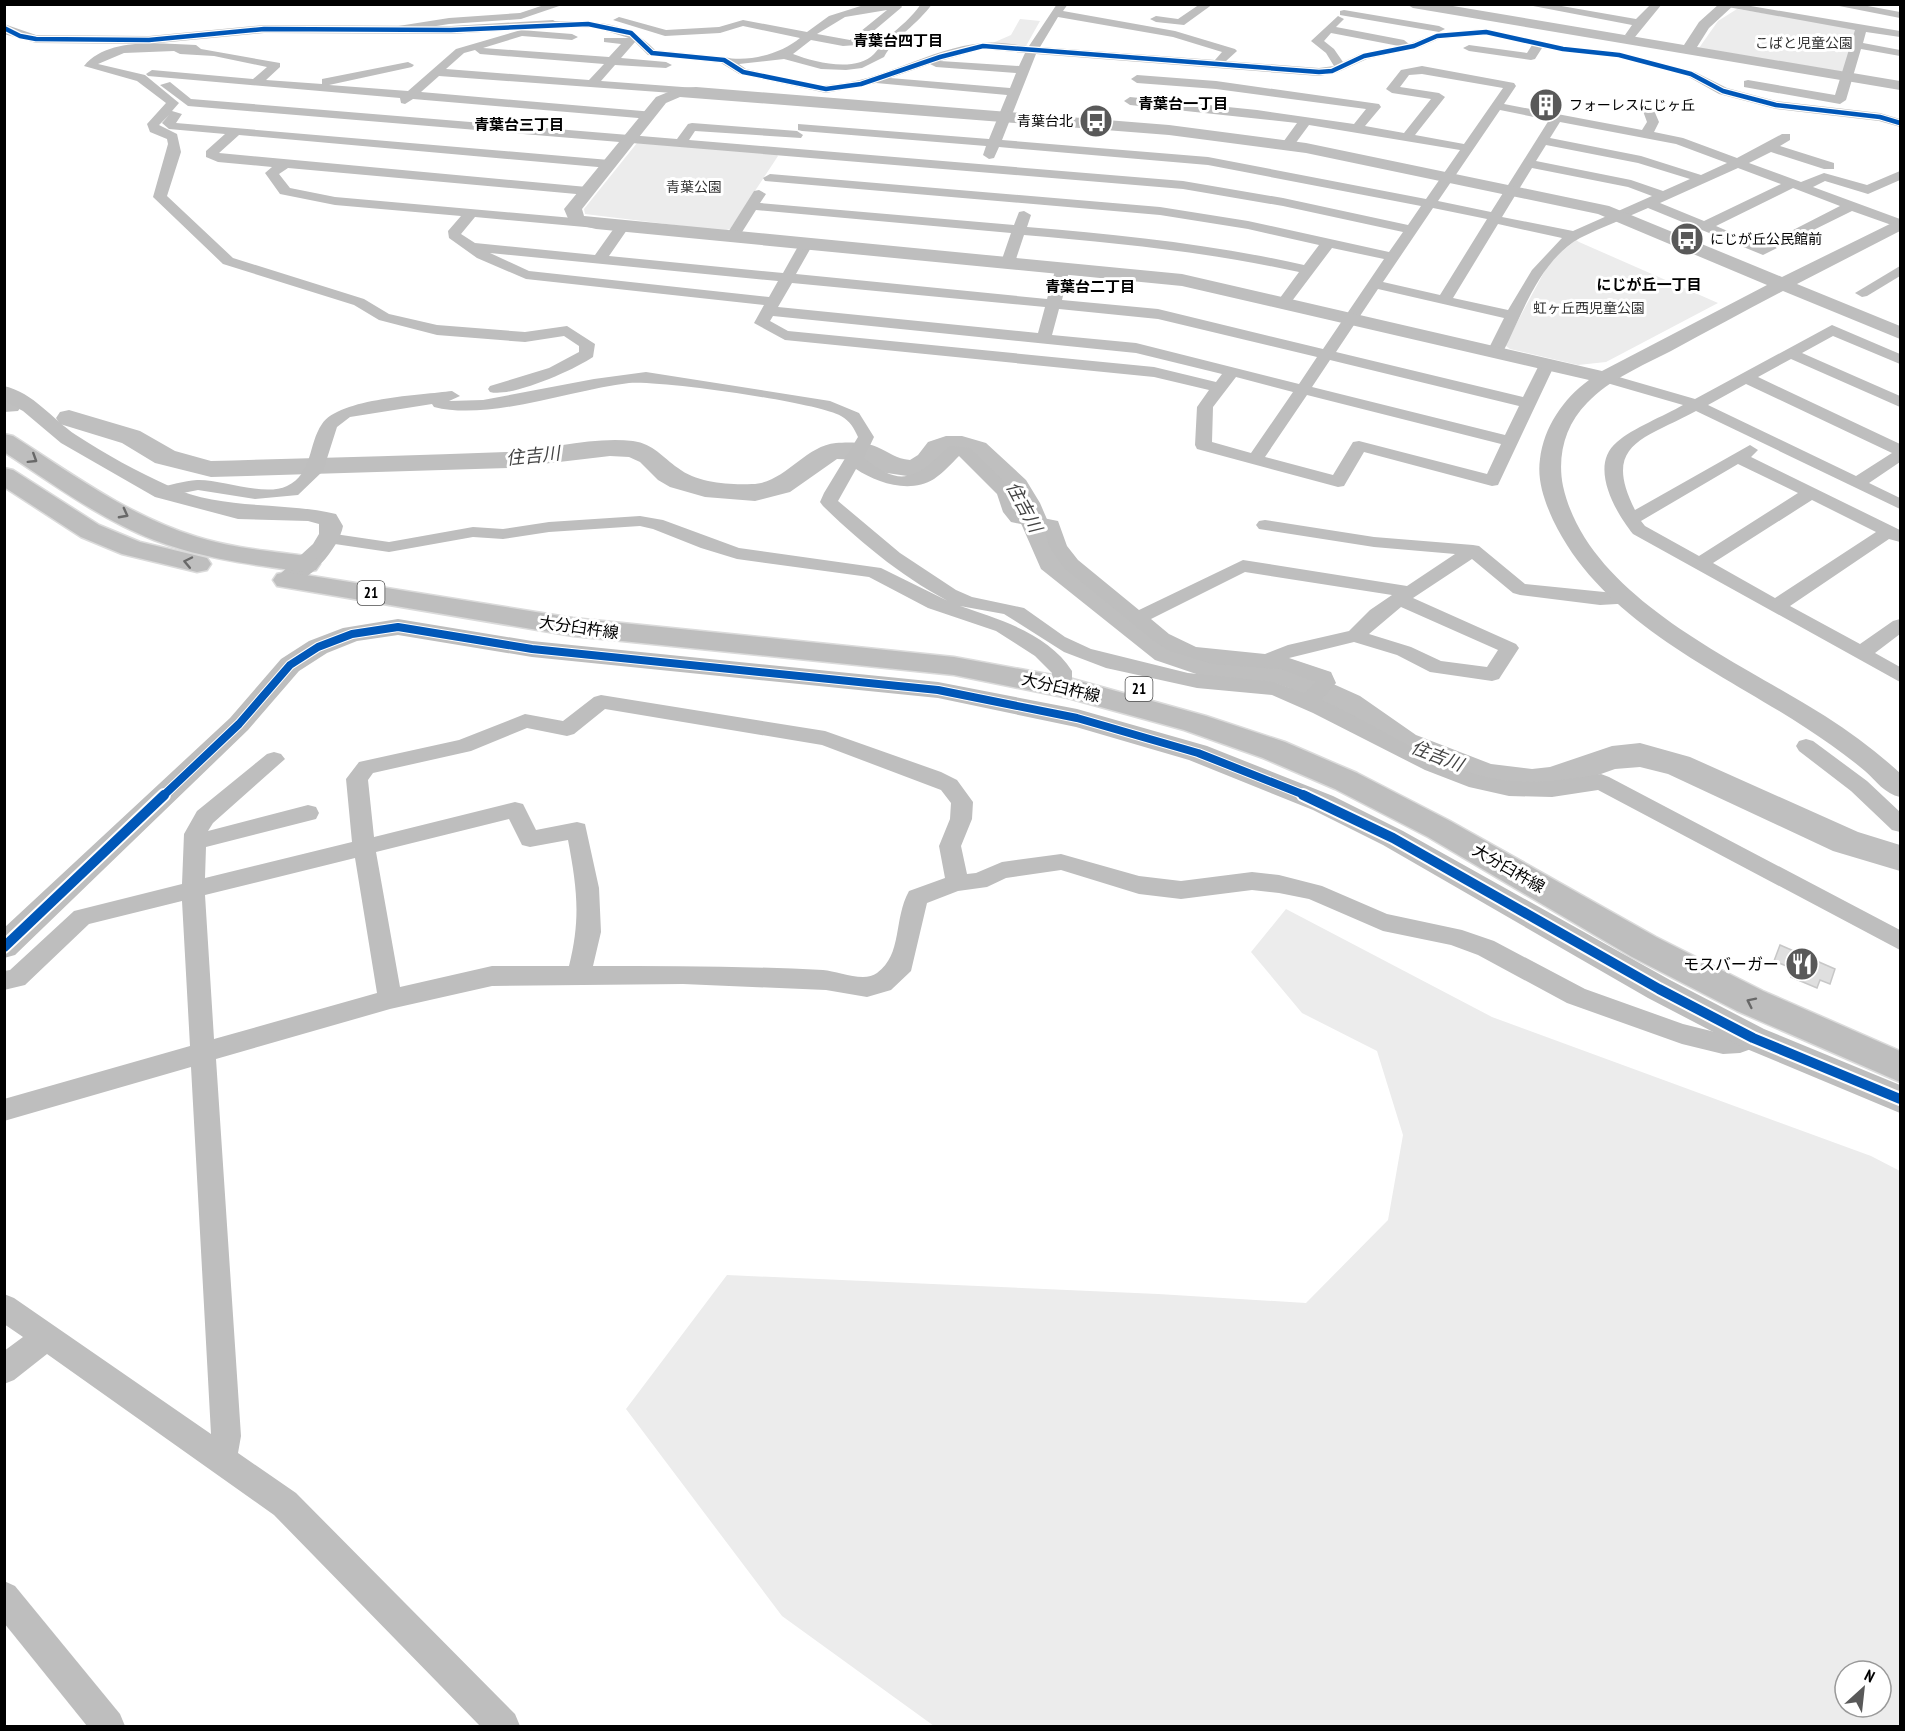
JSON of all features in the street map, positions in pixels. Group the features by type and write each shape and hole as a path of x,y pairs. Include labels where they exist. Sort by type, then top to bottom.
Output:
{"main road":[{"path":"4,441 116,510 152,529 188,543 238,554 296,572"},
{"path":"4,475 90,531 130,548 191,563 296,572"},
{"name":"大分臼杵線","path":"296,572 654,625 927,649 1062,679 1176,699 1238,720 1352,766 1455,819 1691,948 1820,1013 1900,1047"},
{"name":"大分臼杵線","path":"1062,679 1274,750 1346,781 1439,829 1644,947 1739,996 1900,1067"}],"street":[{"path":"392,30 449,21 521,16 560,4"},
{"path":"469,49 613,61 734,66 785,55 832,20 876,4 898,6"},
{"path":"785,55 809,64 826,67 847,66 875,58 880,55 884,45 918,17 927,4"},
{"path":"1187,4 1205,6"},
{"path":"1413,4 1900,86"},
{"path":"1528,4 1639,22"},
{"path":"1597,16 1605,4"},
{"path":"1620,55 1639,22 1657,4"},
{"path":"1785,15 1804,4"},
{"path":"1834,4 1900,15"},
{"path":"1687,51 1704,25 1723,5 1900,33"},
{"path":"577,24 583,20 625,20 665,33 679,34 720,30 743,22 808,37 853,43 898,6"},
{"path":"1094,8 1180,23 1205,6"},
{"path":"978,182 1034,50 1059,9 1175,33 1231,51 1221,57 1216,85"},
{"path":"1339,65 1330,51 1317,41 1348,9 1452,33"},
{"path":"1439,29 1452,12"},
{"path":"4,28 32,39 134,41 270,29 465,29 577,24 627,31 640,39 652,53 734,66 808,88 834,89 867,82 983,46 1319,72 1332,71 1339,65 1364,56 1418,45 1437,36 1452,33 1493,33 1538,44 1620,55 1691,74 1900,110"},
{"path":"1840,100 1862,27"},
{"path":"1328,29 1418,45"},
{"path":"332,168 460,51 521,33 630,41 592,84"},
{"path":"1469,48 1531,57 1538,44"},
{"path":"1856,45 1900,52"},
{"path":"163,492 198,485 255,494 292,491 316,465 329,425 344,414 359,409 491,390 548,375 587,354 587,344 567,331 525,337 437,330 384,317 359,302 228,261 160,197 161,184 175,152 175,141 173,136 154,129 153,124 173,104 141,78 90,66 99,58 122,50 196,48"},
{"path":"255,82 276,65 204,52 158,52 127,69 153,74 650,115"},
{"path":"1123,126 1143,58"},
{"path":"926,62 1025,70"},
{"path":"307,87 408,65"},
{"path":"1255,459 1510,86 1422,70 1405,72 1392,89 1439,97 1407,137"},
{"path":"436,72 592,84 665,95 696,92 1123,126 1221,135 1287,145 1586,205 1620,215 1900,333"},
{"path":"153,74 188,102 786,152 978,182 1030,200 1283,202 1412,230"},
{"path":"1691,74 1723,91 1776,105 1869,115 1900,123"},
{"path":"1137,79 1216,85 1375,107 1358,127"},
{"path":"867,82 1016,92"},
{"path":"852,105 867,82"},
{"path":"562,221 665,95"},
{"path":"1130,101 1212,107 1358,127 1467,148"},
{"path":"188,102 189,105 168,123 173,126 235,132 609,164"},
{"path":"732,237 818,102"},
{"path":"1497,106 1647,133 1679,141 1900,224"},
{"path":"1647,133 1653,122 1649,111"},
{"path":"1444,300 1557,117"},
{"path":"1287,145 1306,120"},
{"path":"680,143 692,127 995,142 1208,161 1287,174 1574,236"},
{"path":"235,132 212,154 218,158 587,191"},
{"path":"1189,200 1221,135"},
{"path":"1495,352 1545,259 1556,247 1574,236 1739,163 1786,137"},
{"path":"1542,140 1641,160 1702,179"},
{"path":"1770,147 1824,161"},
{"path":"285,164 272,173 285,191 335,201 806,243 1182,280 1661,391 1696,405 1900,504"},
{"path":"1528,164 1631,184 1663,196"},
{"path":"1705,226 1798,185 1824,177 1868,190 1900,175"},
{"path":"770,178 978,182 1189,200 1328,243 1393,257"},
{"path":"1008,262 1030,200"},
{"path":"1648,203 1763,250 1852,205"},
{"path":"574,206 572,212 576,219 596,224"},
{"path":"752,206 1164,243 1231,253 1307,270"},
{"path":"472,213 454,235 469,247 511,270 526,274 772,306 1136,348 1511,441"},
{"path":"1900,224 1606,378 1585,393 1563,419 1550,449 1549,472 1555,498 1569,530 1596,567 1627,599 1693,647 1839,737 1900,788"},
{"path":"599,260 622,227"},
{"path":"806,243 762,323 785,336 1154,372 1219,388"},
{"path":"1284,302 1328,243"},
{"path":"469,247 1053,303 1183,318 1529,403"},
{"path":"1044,338 1063,267"},
{"path":"1862,293 1900,270"},
{"path":"1879,282 1900,291"},
{"path":"1374,284 1514,316"},
{"path":"1900,359 1832,330 1619,448 1614,479 1630,520 1639,530 1900,675"},
{"path":"1790,353 1900,402"},
{"path":"1232,370 1205,407 1203,445 1338,482 1359,447 1492,481 1547,364"},
{"path":"436,398 440,404 447,406 479,405 620,379 646,377 816,402 837,408 862,424 866,437 859,454 834,483 829,502 844,517 927,579 964,601 1015,610 1057,640 1076,650 1118,663 1174,677 1316,693 1409,756 1448,774 1493,787 1530,792 1571,790 1601,782 1900,941"},
{"path":"1745,377 1900,450"},
{"path":"4,392 30,407 68,439 163,492 238,512 321,515 331,523 328,538 296,572"},
{"path":"1630,520 1768,440"},
{"path":"859,454 878,475 906,482 922,478 956,450 964,452 1005,492 1012,512 1022,519 1052,525 1058,546 1071,564 1162,638 1196,654 1216,660 1267,660 1324,677 1316,693"},
{"path":"1857,483 1900,455"},
{"path":"1738,457 1895,534"},
{"path":"1699,564 1811,493"},
{"path":"328,538 389,547 472,532 503,534 549,527 640,521 657,524 737,553 874,572 935,604 1003,627 1042,652 1062,679"},
{"path":"1265,525 1374,542 1473,550 1520,589 1600,599 1627,599"},
{"path":"1776,606 1895,534"},
{"path":"1355,636 1377,614 1473,550"},
{"path":"1138,618 1243,566 1404,596 1509,648 1492,674 1437,667 1404,651 1355,636 1288,651 1267,660"},
{"path":"1861,653 1900,625"},
{"path":"4,947 239,724 290,665 318,647 352,634 398,627 532,649 938,690 1077,718 1198,753 1323,803 1393,838 1659,989 1753,1038 1900,1099"},
{"path":"390,999 364,846 357,778 366,767 443,748 464,746 525,721 567,729 601,702 825,738 933,777 948,785 962,802 961,819 951,846 957,883"},
{"path":"1806,746 1859,786 1900,824"},
{"path":"221,1459 226,1437 193,890 195,834 205,817 274,759"},
{"path":"4,981 17,978 82,917 515,810 530,839 577,830 588,888 589,932 579,975"},
{"path":"195,842 308,813"},
{"path":"4,1110 390,999 492,976 579,975 826,980 867,987 882,983 903,964 911,914 917,897 957,883 979,881 1002,870 1061,862 1139,885 1181,890 1252,881 1280,884 1314,892 1383,922 1454,936 1486,948 1576,996 1682,1034 1723,1044 1740,1043 1753,1038"},
{"path":"4,1307 285,1504 494,1723"},
{"path":"4,1370 45,1337"},
{"path":"4,1597 108,1726"}],"green space":[{"name":"こばと児童公園","path":"1737,9 1856,29 1843,72 1699,48 1718,21"},
{"path":"1020,19 1040,21 1026,46 988,45 1011,35"},
{"name":"青葉公園","path":"637,143 775,153 778,156 730,229 723,231 585,214 584,209"},
{"name":"虹ヶ丘西児童公園","path":"1576,240 1718,303 1606,362 1578,365 1510,349 1505,345 1550,261"},
{"path":"1286,909 1492,1017 1871,1156 1900,1171 1900,1726 934,1726 782,1616 626,1409 727,1275 1158,1294 1306,1303 1388,1220 1403,1135 1377,1051 1302,1013 1251,952"}],"building":[{"name":"モスバーガー","path":"1780,945 1835,969 1830,984 1820,980 1817,988 1791,977 1794,969 1774,961"}],"waterway":[{"name":"住吉川","path":"4,404 9,405"},
{"name":"住吉川","path":"69,418 131,437 165,457 211,469 508,460 550,457 610,448 633,449 650,456 668,474 680,481 705,489 755,493 780,486 825,454 836,451 866,452 890,466 914,469 928,461 938,448 946,444 962,444 976,449 1012,480 1026,503 1051,563 1145,639 1166,653 1214,670 1278,673 1300,681 1349,704 1404,743 1487,776 1532,781 1553,779 1612,758 1640,755 1678,765 1805,821 1846,842 1900,858"}],"cycle path":[{"path":"4,28 20,36 36,39 149,40 264,29 451,30 588,24 631,33 652,53 724,60 743,72 772,77 802,86 826,89 861,84 940,57 983,46 1319,72 1332,71 1364,56 1414,46 1437,36 1486,32 1563,49 1619,55 1691,74 1723,91 1776,105 1880,117 1900,123"},
{"path":"4,947 239,724 290,665 318,647 352,634 398,627 532,649 938,690 1077,718 1198,753 1323,803 1393,838 1659,989 1753,1038 1900,1099"}],"place":[{"name":"フォーレスにじヶ丘","path":"1546,105"},
{"name":"青葉台北","path":"1096,121"},
{"name":"にじが丘公民館前","path":"1687,239"},
{"name":"モスバーガー","path":"1802,964"}],"district":[{"name":"青葉台四丁目","path":"898,41"},
{"name":"青葉台一丁目","path":"1183,104"},
{"name":"青葉台三丁目","path":"519,125"},
{"name":"にじが丘一丁目","path":"1649,285"},
{"name":"青葉台二丁目","path":"1090,287"}]}
